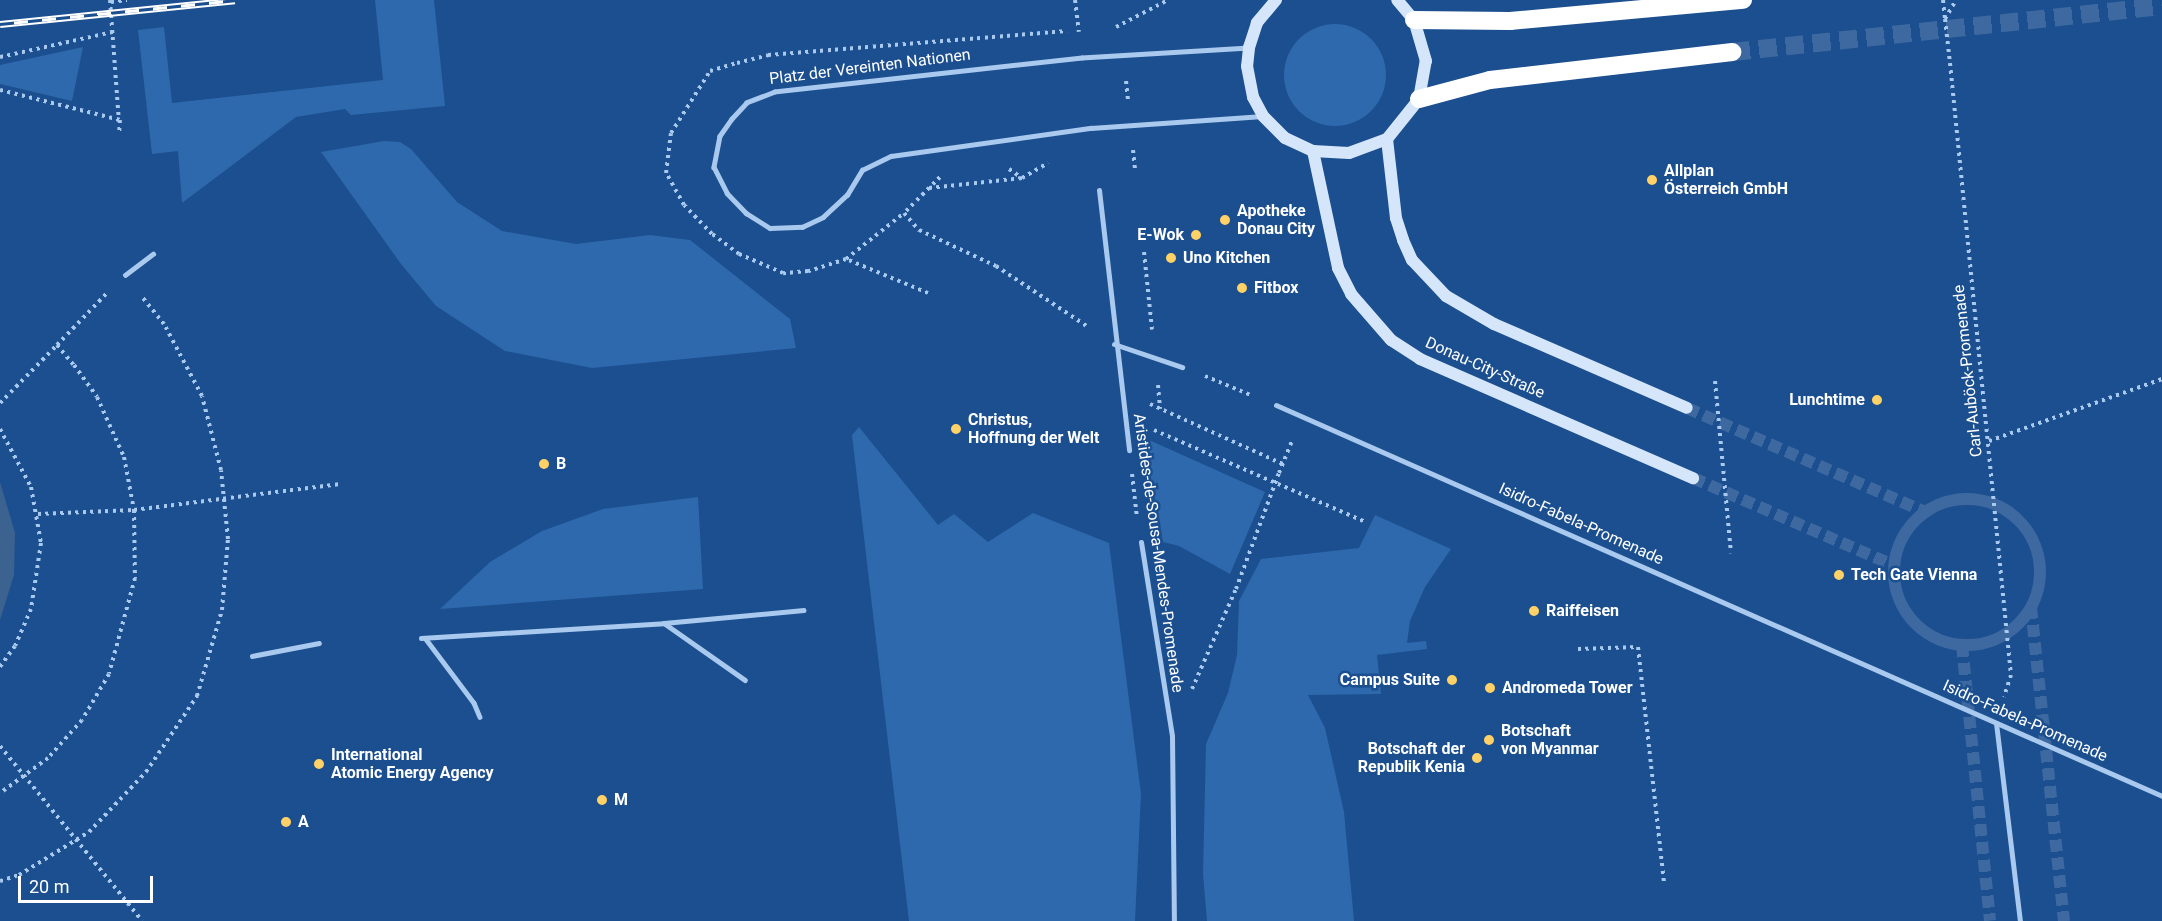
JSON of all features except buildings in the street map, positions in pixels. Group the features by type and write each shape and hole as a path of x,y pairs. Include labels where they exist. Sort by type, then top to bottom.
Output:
{"highway":[{"path":"1414,20 1510,21 1743,0"},
{"path":"1419,99 1490,80 1732,52"}],"main road":[{"path":"1276,0 1257,23 1249,48 1247,66 1253,97 1263,116 1285,138 1313,151 1349,153 1387,139 1419,99 1426,61 1414,20 1397,0"},
{"path":"1387,139 1396,218 1402,240 1412,260 1446,296 1494,324 1687,408"},
{"name":"Donau-City-Straße","path":"1313,151 1338,268 1351,294 1391,340 1420,358 1693,478"}],"street":[{"name":"Aristides-de-Sousa-Mendes-Promenade","path":"1099,190 1114,344 1129,450"},
{"path":"1114,344 1182,367"},
{"name":"Isidro-Fabela-Promenade","path":"1276,405 2162,796"},
{"name":"Aristides-de-Sousa-Mendes-Promenade","path":"1141,542 1172,736 1174,921"},
{"path":"1996,723 2020,921"}],"lane":[{"name":"Platz der Vereinten Nationen","path":"1249,48 1124,56 775,92 747,103 732,119 720,136 714,166 727,193 746,213 770,228 802,227 823,217 847,195 862,170 891,156 1131,125 1263,116"},
{"path":"124,275 153,254"},
{"path":"480,717 474,703 423,638 664,623 803,610"},
{"path":"664,623 745,680"},
{"path":"252,656 319,643"}],"path":[{"path":"118,134 120,120 110,1 127,0"},
{"path":"1075,0 1080,40"},
{"path":"1110,28 1120,27 1168,0"},
{"name":"Carl-Auböck-Promenade","path":"1943,0 2011,675"},
{"path":"1945,19 1956,0"},
{"path":"768,55 1089,29"},
{"path":"0,57 113,32"},
{"path":"1124,56 1131,125"},
{"path":"0,90 120,120"},
{"path":"929,188 1022,178 1053,161"},
{"path":"1009,169 1022,178"},
{"path":"846,259 904,213 941,176"},
{"path":"904,213 919,230 996,266 1114,344"},
{"path":"0,403 124,275 164,324 202,396 224,498 228,539 222,610 197,696 146,772 89,832 19,875 0,881"},
{"path":"0,793 48,758 82,720 109,674 135,578 134,510 124,457 98,397 57,345"},
{"path":"1182,367 1276,405"},
{"path":"1989,441 2162,379"},
{"path":"1715,381 1731,553"},
{"path":"1120,391 1153,430 1366,522"},
{"path":"1160,409 1283,464 1236,589 1172,736"},
{"path":"0,429 31,487 38,514 39,576 31,609 15,646 0,667"},
{"name":"Aristides-de-Sousa-Mendes-Promenade","path":"1129,450 1141,542"},
{"path":"38,514 134,510 340,484"},
{"path":"1578,649 1638,647 1664,882"},
{"path":"0,746 142,921"}],"shaded area":[{"path":"375,0 434,0 445,106 351,115 345,109 296,117 182,203 178,151 152,154 138,30 164,27 172,103 383,80"},
{"path":"1335,24 1355,28 1371,39 1382,55 1386,75 1382,95 1371,111 1355,122 1335,126 1315,122 1299,111 1288,95 1284,75 1288,55 1299,39 1315,28"},
{"path":"83,47 72,101 0,84 0,65"},
{"path":"384,141 400,142 411,149 457,202 502,231 576,244 650,235 690,240 790,319 796,348 592,368 505,351 436,306 401,264 321,152"},
{"path":"859,427 938,525 954,514 988,542 1033,513 1109,543 1141,794 1135,921 909,921 852,435"},
{"path":"1149,440 1265,492 1230,574 1179,546 1163,542 1145,447"},
{"path":"0,482 15,533 14,575 0,620"},
{"path":"698,497 703,589 440,609 490,562 542,531 603,509"},
{"path":"1375,515 1451,549 1425,587 1410,621 1407,643 1426,641 1427,649 1377,655 1381,694 1308,695 1325,728 1344,812 1354,921 1207,921 1203,874 1206,744 1228,693 1237,655 1239,601 1261,559 1359,548"}],"tunnel":[{"path":"1732,52 2162,6"},
{"path":"1687,408 1925,512"},
{"path":"1693,478 1893,565"},
{"path":"1967,499 1995,504 2019,520 2035,544 2040,572 2035,600 2019,624 1995,640 1967,645 1939,640 1915,624 1899,600 1894,572 1899,544 1915,520 1939,504 1967,499"},
{"path":"2031,607 2064,921"},
{"path":"1962,645 1990,921"}],"railway":[{"path":"0,24 235,0"}],"place":[{"name":"Allplan Österreich GmbH","path":"1652,180"},
{"name":"Apotheke Donau City","path":"1225,220"},
{"name":"E-Wok","path":"1196,235"},
{"name":"Uno Kitchen","path":"1171,258"},
{"name":"Fitbox","path":"1242,288"},
{"name":"Lunchtime","path":"1877,400"},
{"name":"Christus, Hoffnung der Welt","path":"956,429"},
{"name":"B","path":"544,464"},
{"name":"Tech Gate Vienna","path":"1839,575"},
{"name":"Raiffeisen","path":"1534,611"},
{"name":"Campus Suite","path":"1452,680"},
{"name":"Andromeda Tower","path":"1490,688"},
{"name":"Botschaft von Myanmar","path":"1489,740"},
{"name":"Botschaft der Republik Kenia","path":"1477,758"},
{"name":"International Atomic Energy Agency","path":"319,764"},
{"name":"M","path":"602,800"},
{"name":"A","path":"286,822"}]}
